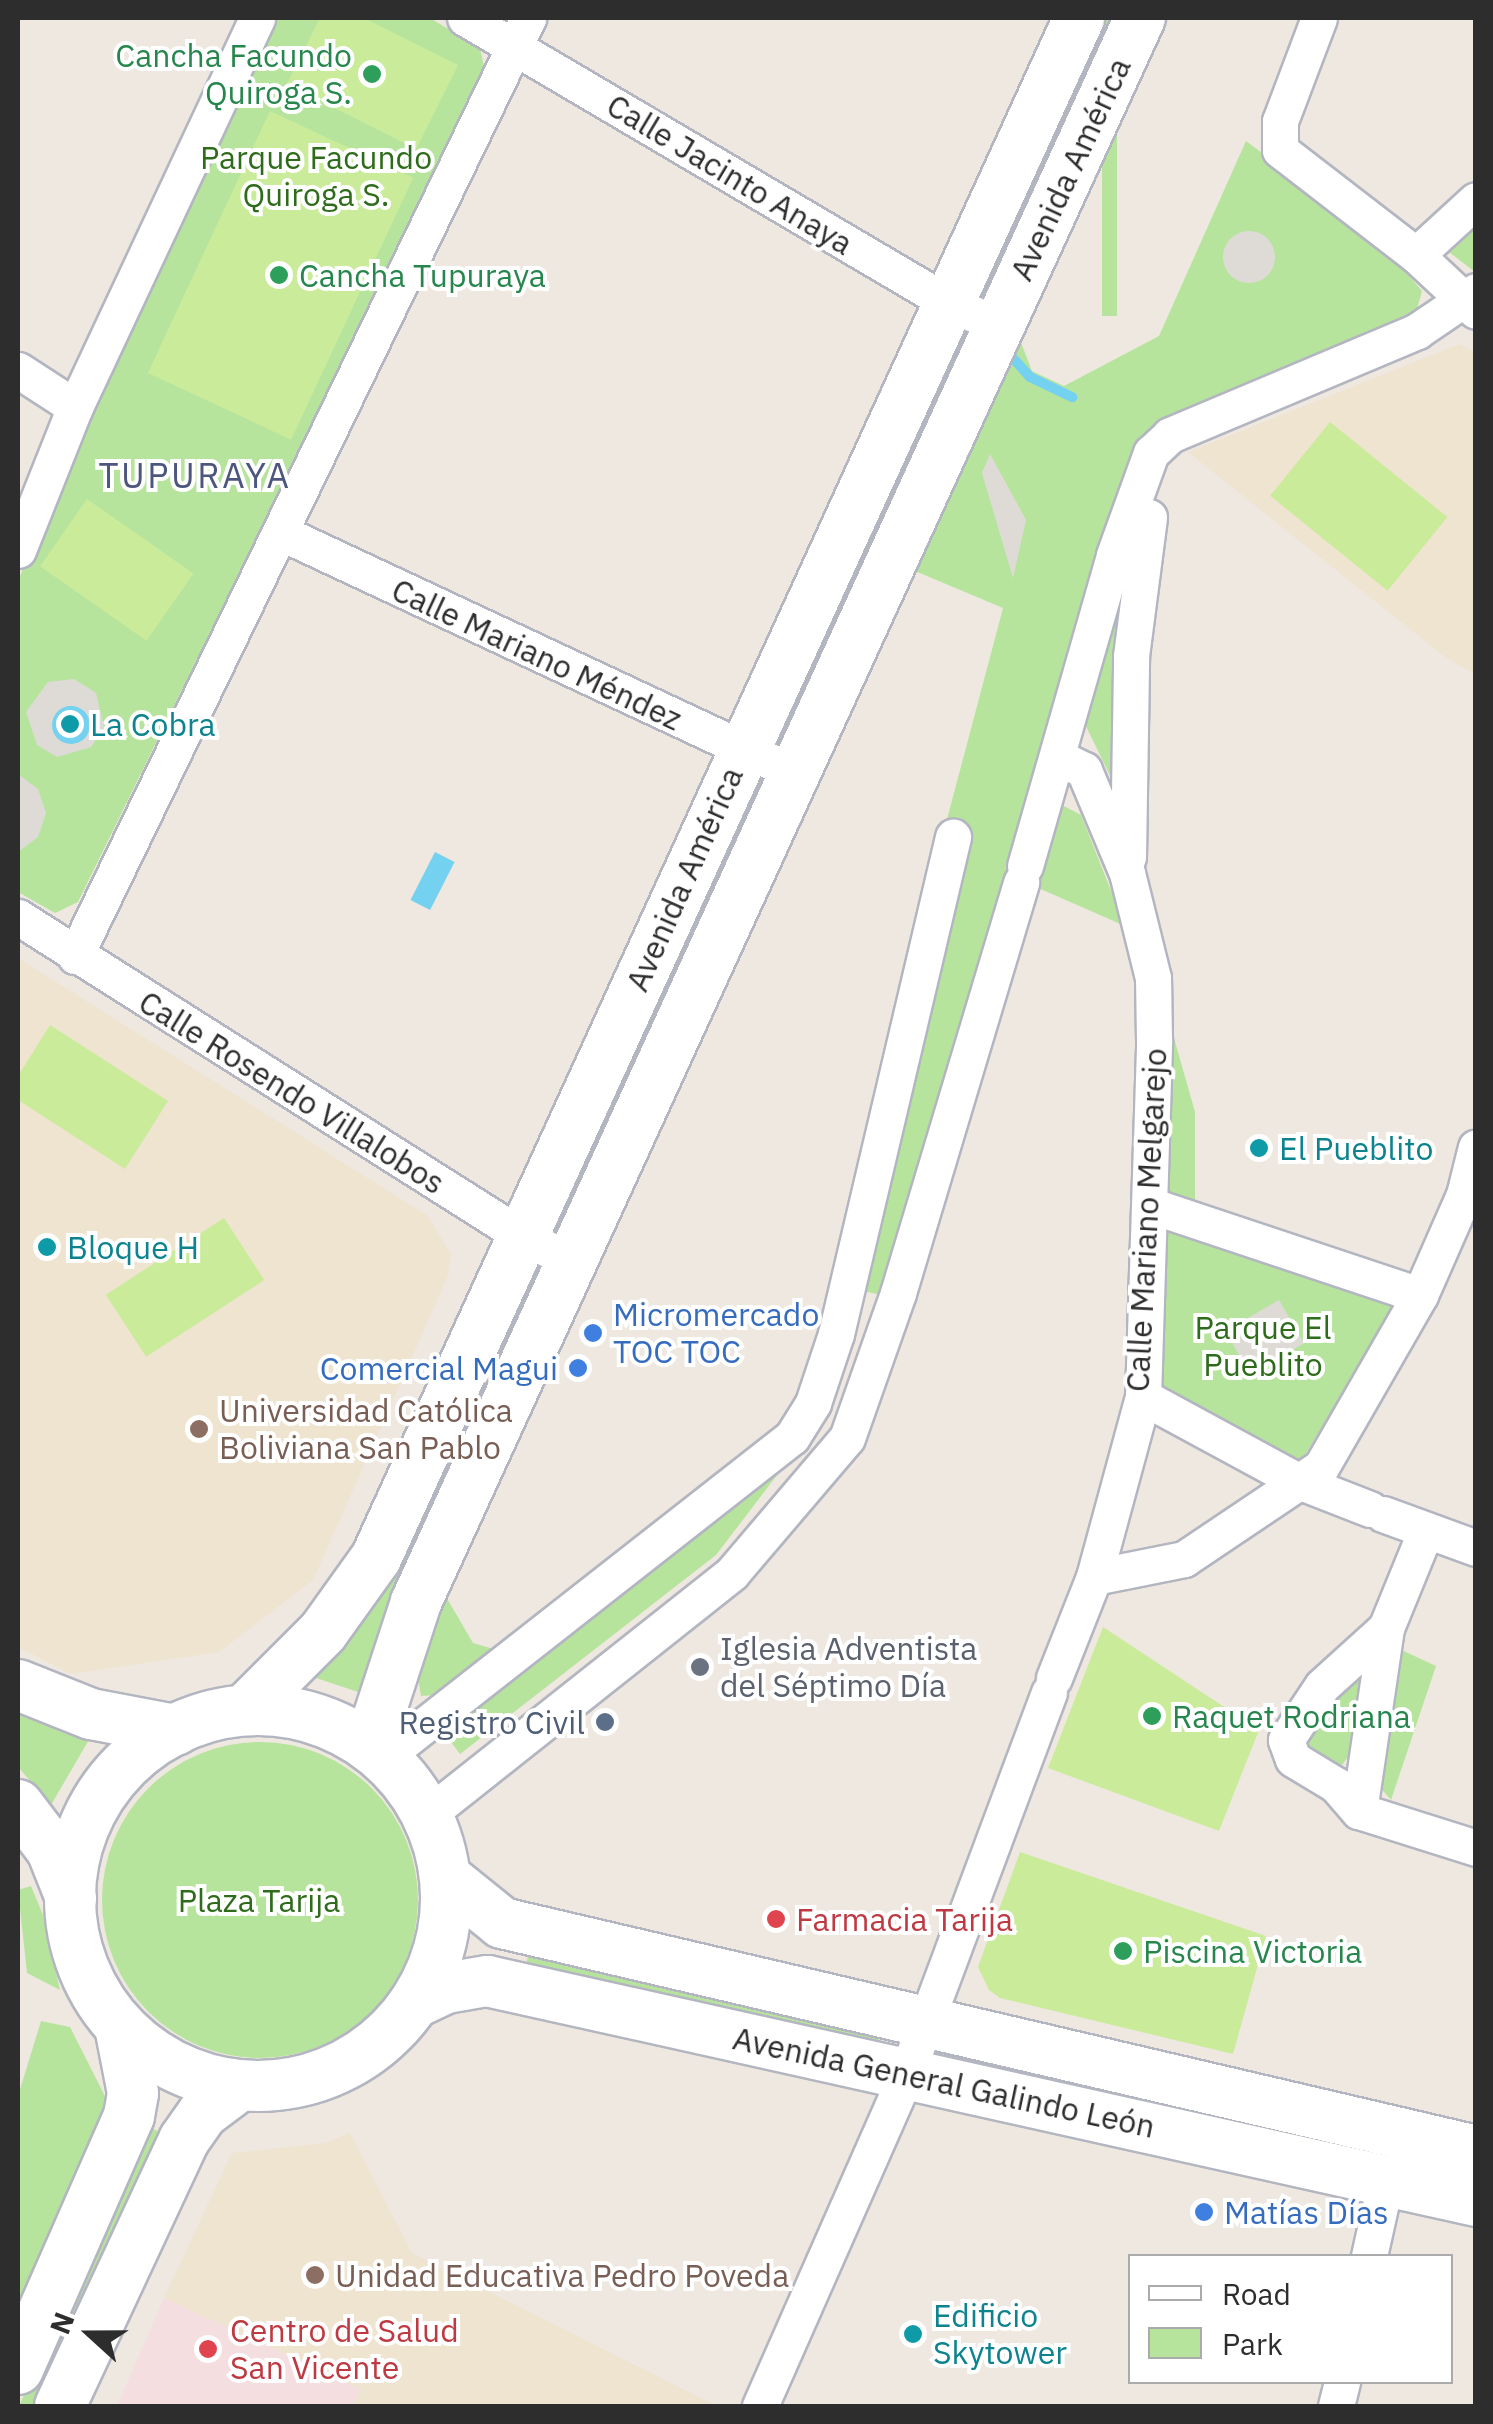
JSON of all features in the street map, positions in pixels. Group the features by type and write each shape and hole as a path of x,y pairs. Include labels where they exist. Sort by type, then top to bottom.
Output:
{"main road":[{"name":"Avenida América","path":"245,1710 323,1632 376,1558 1079,18"},
{"name":"Avenida América","path":"377,1751 416,1602 792,771 1140,18"},
{"path":"18,1685 91,1714 175,1730"},
{"path":"18,1804 52,1850 70,1898 76,1945 93,1989 120,2027 174,2067 239,2086 289,2084 338,2069 380,2041 414,2003 444,1921 445,1877 428,1815 411,1784 377,1751 294,1713 245,1710 175,1730 148,1746 105,1790 79,1842 70,1898"},
{"name":"Avenida General Galindo León","path":"445,1877 502,1923 1476,2151"},
{"name":"Avenida General Galindo León","path":"414,2003 446,1988 487,1981 1476,2201"},
{"path":"18,2369 129,2116 133,2092 120,2027"},
{"path":"60,2406 184,2140 203,2113 239,2086"}],"street":[{"path":"18,550 75,407 257,18"},
{"name":"Calle Jacinto Anaya","path":"465,18 521,32 947,302 998,325"},
{"path":"428,1815 732,1574 846,1438 898,1293 1151,453 1170,435 1384,348 1471,302 1280,150 1276,138 1318,18"},
{"path":"75,956 284,534 521,32"},
{"path":"1416,255 1476,200"},
{"path":"18,370 75,407"},
{"name":"Calle Mariano Melgarejo","path":"1128,873 1131,656 1149,518"},
{"name":"Calle Mariano Méndez","path":"284,534 792,771"},
{"name":"Calle Mariano Melgarejo","path":"760,2406 927,2021 1094,1577 1143,1397 1152,1206 1153,978 1128,873 1084,770 1057,757"},
{"path":"377,1751 792,1438 812,1402 836,1334 953,837"},
{"name":"Calle Rosendo Villalobos","path":"18,918 522,1236 571,1261"},
{"path":"1094,1577 1184,1559 1321,1466 1420,1295 1464,1195 1476,1147"},
{"path":"1152,1206 1420,1295"},
{"path":"1143,1397 1298,1481 1476,1548"},
{"path":"1359,1811 1386,1628 1426,1530"},
{"path":"1386,1628 1322,1686 1286,1740 1293,1759 1336,1785 1359,1811 1476,1848"},
{"path":"1369,2254 1386,2180"}],"shaded area":[{"path":"1249,231 1268,238 1275,257 1268,276 1249,283 1230,276 1223,257 1230,238"},
{"path":"1460,344 1475,353 1475,674 1445,657 1188,452"},
{"path":"990,454 1026,520 1013,578 982,473"},
{"path":"74,679 96,693 104,727 91,747 57,757 37,745 26,712 48,682"},
{"path":"18,774 38,789 46,813 38,837 18,852"},
{"name":"Universidad Católica Boliviana San Pablo","path":"18,958 428,1216 451,1254 447,1278 313,1580 219,1652 71,1674 18,1647"},
{"path":"1279,1300 1304,1343 1250,1374 1225,1331"},
{"name":"Unidad Educativa Pedro Poveda","path":"350,2133 412,2253 717,2406 352,2406 360,2389 164,2298 232,2153 325,2143"},
{"name":"Centro de Salud San Vicente","path":"164,2298 360,2389 352,2406 117,2406"}],"green space":[{"name":"Parque Facundo Quiroga S.","path":"273,18 430,18 480,48 485,71 78,902 55,913 18,892 18,581 92,404"},
{"name":"Cancha Facundo Quiroga S.","path":"320,18 364,18 458,65 416,149 287,84"},
{"path":"1102,18 1117,18 1117,316 1102,316"},
{"name":"Cancha Tupuraya","path":"270,111 413,178 291,440 148,373"},
{"path":"1246,141 1380,242 1422,291 1417,309 1329,355 1168,420 1014,848 881,1295 859,1290 946,823 1003,608 915,571 1020,340 1032,371 1064,386 1159,336"},
{"path":"1475,210 1475,272 1445,249"},
{"path":"950,350 963,356 785,737 773,731"},
{"path":"1330,422 1447,517 1388,591 1270,496"},
{"path":"87,499 193,574 146,641 40,566"},
{"path":"1124,565 1119,794 1083,720"},
{"path":"748,790 760,796 555,1197 544,1191"},
{"path":"1060,804 1081,815 1125,926 1036,887"},
{"path":"50,1025 168,1101 125,1169 18,1100 18,1076"},
{"path":"1172,1031 1195,1112 1195,1208 1167,1194 1164,1182"},
{"path":"224,1218 264,1280 146,1357 106,1295"},
{"name":"Parque El Pueblito","path":"1166,1228 1396,1304 1299,1465 1163,1395"},
{"path":"531,1271 542,1277 370,1696 310,1676 378,1601"},
{"path":"781,1470 716,1555 460,1754 439,1726"},
{"path":"445,1595 473,1643 497,1650 435,1695 421,1696 416,1667"},
{"name":"Raquet Rodriana","path":"1103,1627 1259,1730 1219,1831 1048,1768"},
{"path":"1395,1647 1436,1666 1391,1800 1378,1785"},
{"path":"1372,1658 1354,1749 1342,1765 1301,1751 1311,1719"},
{"path":"18,1708 90,1738 51,1805 18,1767"},
{"name":"Plaza Tarija","path":"260,1742 291,1745 320,1754 348,1769 382,1800 406,1840 415,1869 415,1931 406,1960 391,1988 360,2022 320,2046 291,2055 260,2058 229,2055 200,2046 172,2031 138,2000 114,1960 105,1931 102,1900 105,1869 114,1840 129,1812 160,1778 200,1754 229,1745"},
{"name":"Piscina Victoria","path":"1020,1852 1266,1936 1233,2054 1000,1998 989,1990 978,1967"},
{"path":"31,1886 43,1915 60,1990 27,1973 18,1890"},
{"path":"528,1956 880,2037 878,2046 526,1965"},
{"path":"41,2021 70,2027 110,2106 18,2326 18,2096"},
{"path":"945,2051 1475,2173 1473,2182 943,2060"},
{"path":"149,2127 162,2133 34,2406 19,2405"}],"water":[{"path":"71,706 84,712 90,725 84,738 71,744 58,738 52,725 58,712"},
{"path":"435,852 455,862 430,910 410,900"}],"waterway":[{"path":"1012,357 1030,377 1072,397"}],"place":[{"name":"Cancha Facundo Quiroga S.","path":"372,74"},
{"name":"Cancha Tupuraya","path":"279,275"},
{"name":"La Cobra","path":"70,724"},
{"name":"El Pueblito","path":"1259,1148"},
{"name":"Bloque H","path":"47,1247"},
{"name":"Micromercado TOC TOC","path":"593,1333"},
{"name":"Comercial Magui","path":"578,1368"},
{"name":"Universidad Católica Boliviana San Pablo","path":"199,1429"},
{"name":"Iglesia Adventista del Séptimo Día","path":"700,1667"},
{"name":"Raquet Rodriana","path":"1152,1716"},
{"name":"Registro Civil","path":"605,1722"},
{"name":"Farmacia Tarija","path":"776,1919"},
{"name":"Piscina Victoria","path":"1123,1951"},
{"name":"Matías Días","path":"1204,2212"},
{"name":"Unidad Educativa Pedro Poveda","path":"315,2275"},
{"name":"Edificio Skytower","path":"913,2334"},
{"name":"Centro de Salud San Vicente","path":"208,2349"}],"district":[{"name":"TUPURAYA","path":"195,475"}]}
